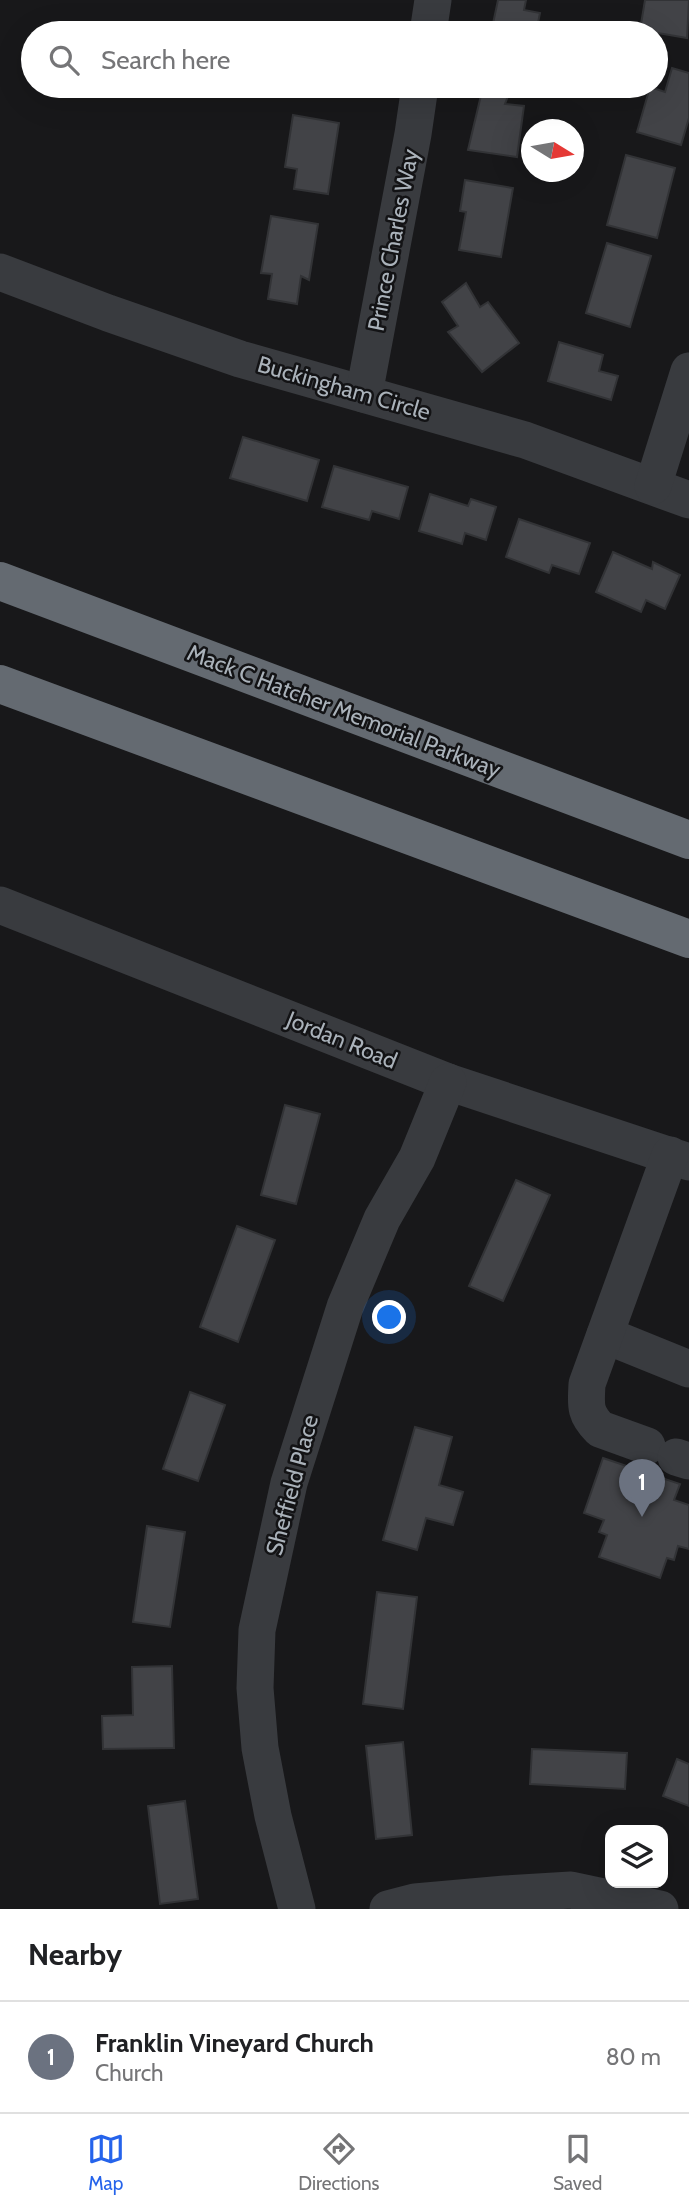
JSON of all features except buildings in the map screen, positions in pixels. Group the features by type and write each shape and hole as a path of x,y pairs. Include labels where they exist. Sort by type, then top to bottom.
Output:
{"highway":[{"name":"Mack C Hatcher Memorial Parkway","path":"0,581 689,840"},
{"path":"0,684 689,939"}],"street":[{"path":"430,21 433,0"},
{"name":"Prince Charles Way","path":"364,394 418,98"},
{"name":"Buckingham Circle","path":"0,272 228,355 525,440 689,500"},
{"path":"653,485 689,371"},
{"name":"Jordan Road","path":"0,905 448,1082 680,1158"},
{"name":"Sheffield Place","path":"297,1909 273,1816 260,1748 256,1688 257,1630 289,1483 345,1307 382,1219 417,1158 448,1082"},
{"path":"671,1455 600,1429 586,1410 587,1384 605,1335 680,1158"},
{"path":"605,1335 689,1368"},
{"path":"388,1909 415,1902 571,1890 660,1909"}],"place":[{"name":"Franklin Vineyard Church","path":"642,1517"}]}
